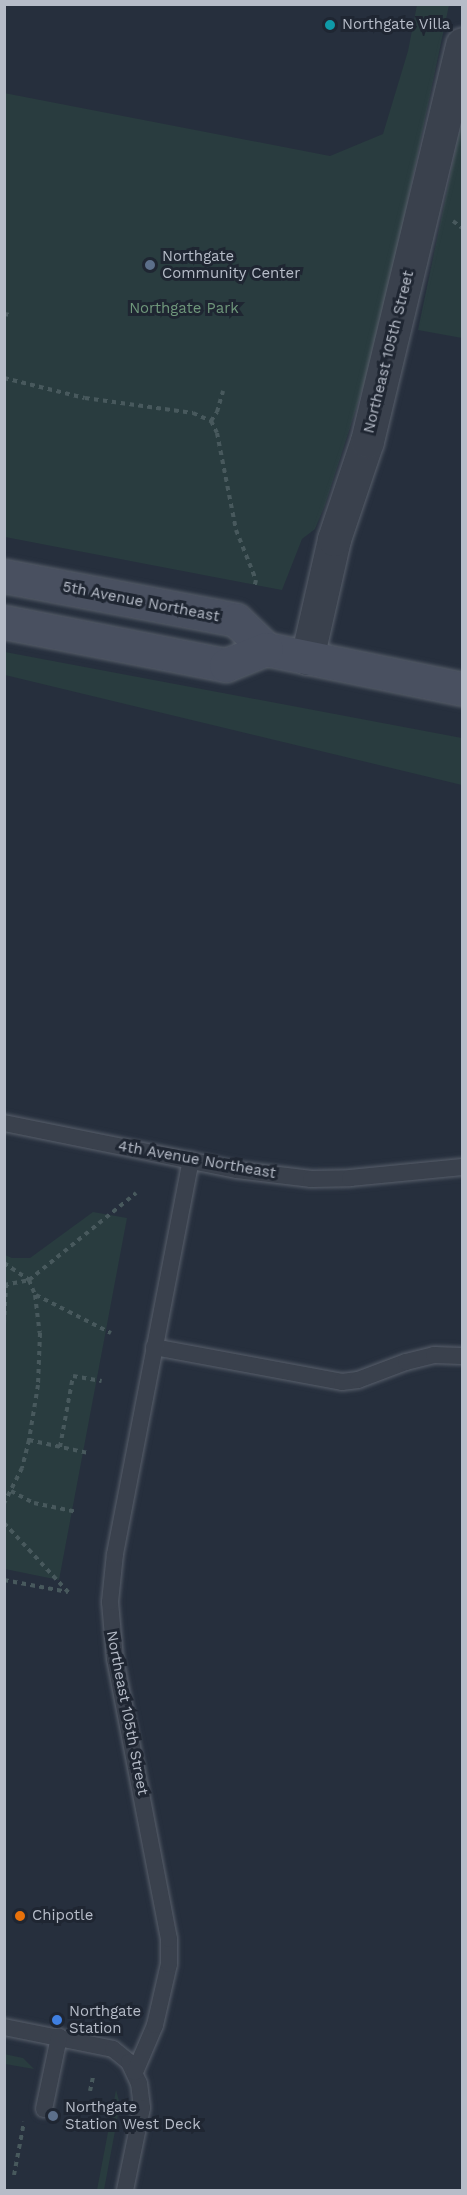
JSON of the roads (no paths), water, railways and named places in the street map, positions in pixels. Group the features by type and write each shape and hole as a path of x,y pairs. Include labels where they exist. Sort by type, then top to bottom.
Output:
{"main road":[{"name":"5th Avenue Northeast","path":"4,576 236,620 266,649"},
{"path":"4,622 226,665 266,649 462,689"}],"street":[{"name":"Northeast 105th Street","path":"307,658 334,539 368,441 462,44"}],"lane":[{"name":"4th Avenue Northeast","path":"4,1123 237,1170 310,1179 350,1179 462,1167"},
{"name":"Northeast 105th Street","path":"135,2072 155,2025 169,1964 169,1939 115,1659 110,1602 115,1554 191,1160"},
{"path":"154,1347 342,1382 358,1380 406,1362 434,1355 462,1356"},
{"path":"4,2027 113,2049 129,2062 142,2094 142,2108 124,2190"},
{"path":"44,2109 59,2037"}],"place":[{"name":"Northgate Villa","path":"330,25"},
{"name":"Northgate Community Center","path":"150,265"},
{"name":"Chipotle","path":"20,1916"},
{"name":"Northgate Station","path":"57,2020"},
{"name":"Northgate Station West Deck","path":"53,2116"}],"park label":[{"name":"Northgate Park","path":"184,309"}]}
